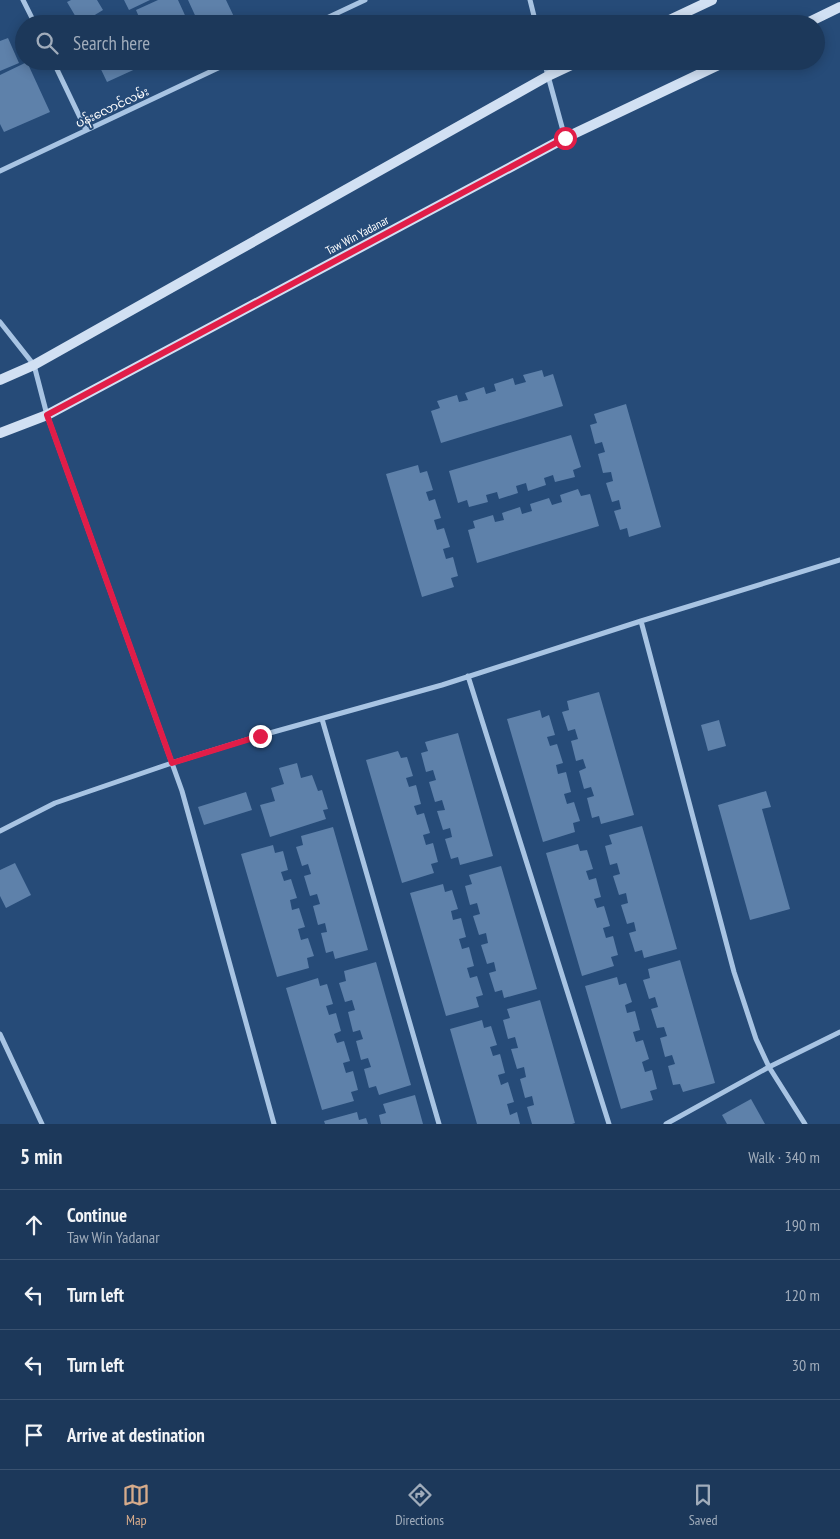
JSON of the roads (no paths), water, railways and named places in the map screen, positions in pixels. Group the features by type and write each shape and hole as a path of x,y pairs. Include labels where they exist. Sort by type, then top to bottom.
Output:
{"main road":[{"path":"680,15 712,0"},
{"path":"824,15 840,7"},
{"path":"0,380 34,366 561,70"},
{"name":"Taw Win Yadanar","path":"0,433 47,415 565,138 707,70"}],"street":[{"path":"23,0 30,15"},
{"path":"333,15 365,0"},
{"path":"530,0 534,15"},
{"path":"57,70 86,130"},
{"name":"ပန်းလောင်လမ်း","path":"0,171 214,70"},
{"path":"546,70 565,138"},
{"path":"0,322 34,366 47,415 182,791 274,1124"},
{"path":"0,831 55,803 172,763 468,676 840,560"},
{"path":"641,621 734,972 756,1039 769,1067 806,1124"},
{"path":"468,676 609,1124"},
{"path":"322,718 439,1124"},
{"path":"666,1124 769,1067 840,1032"},
{"path":"0,1034 2,1046 42,1124"}]}
